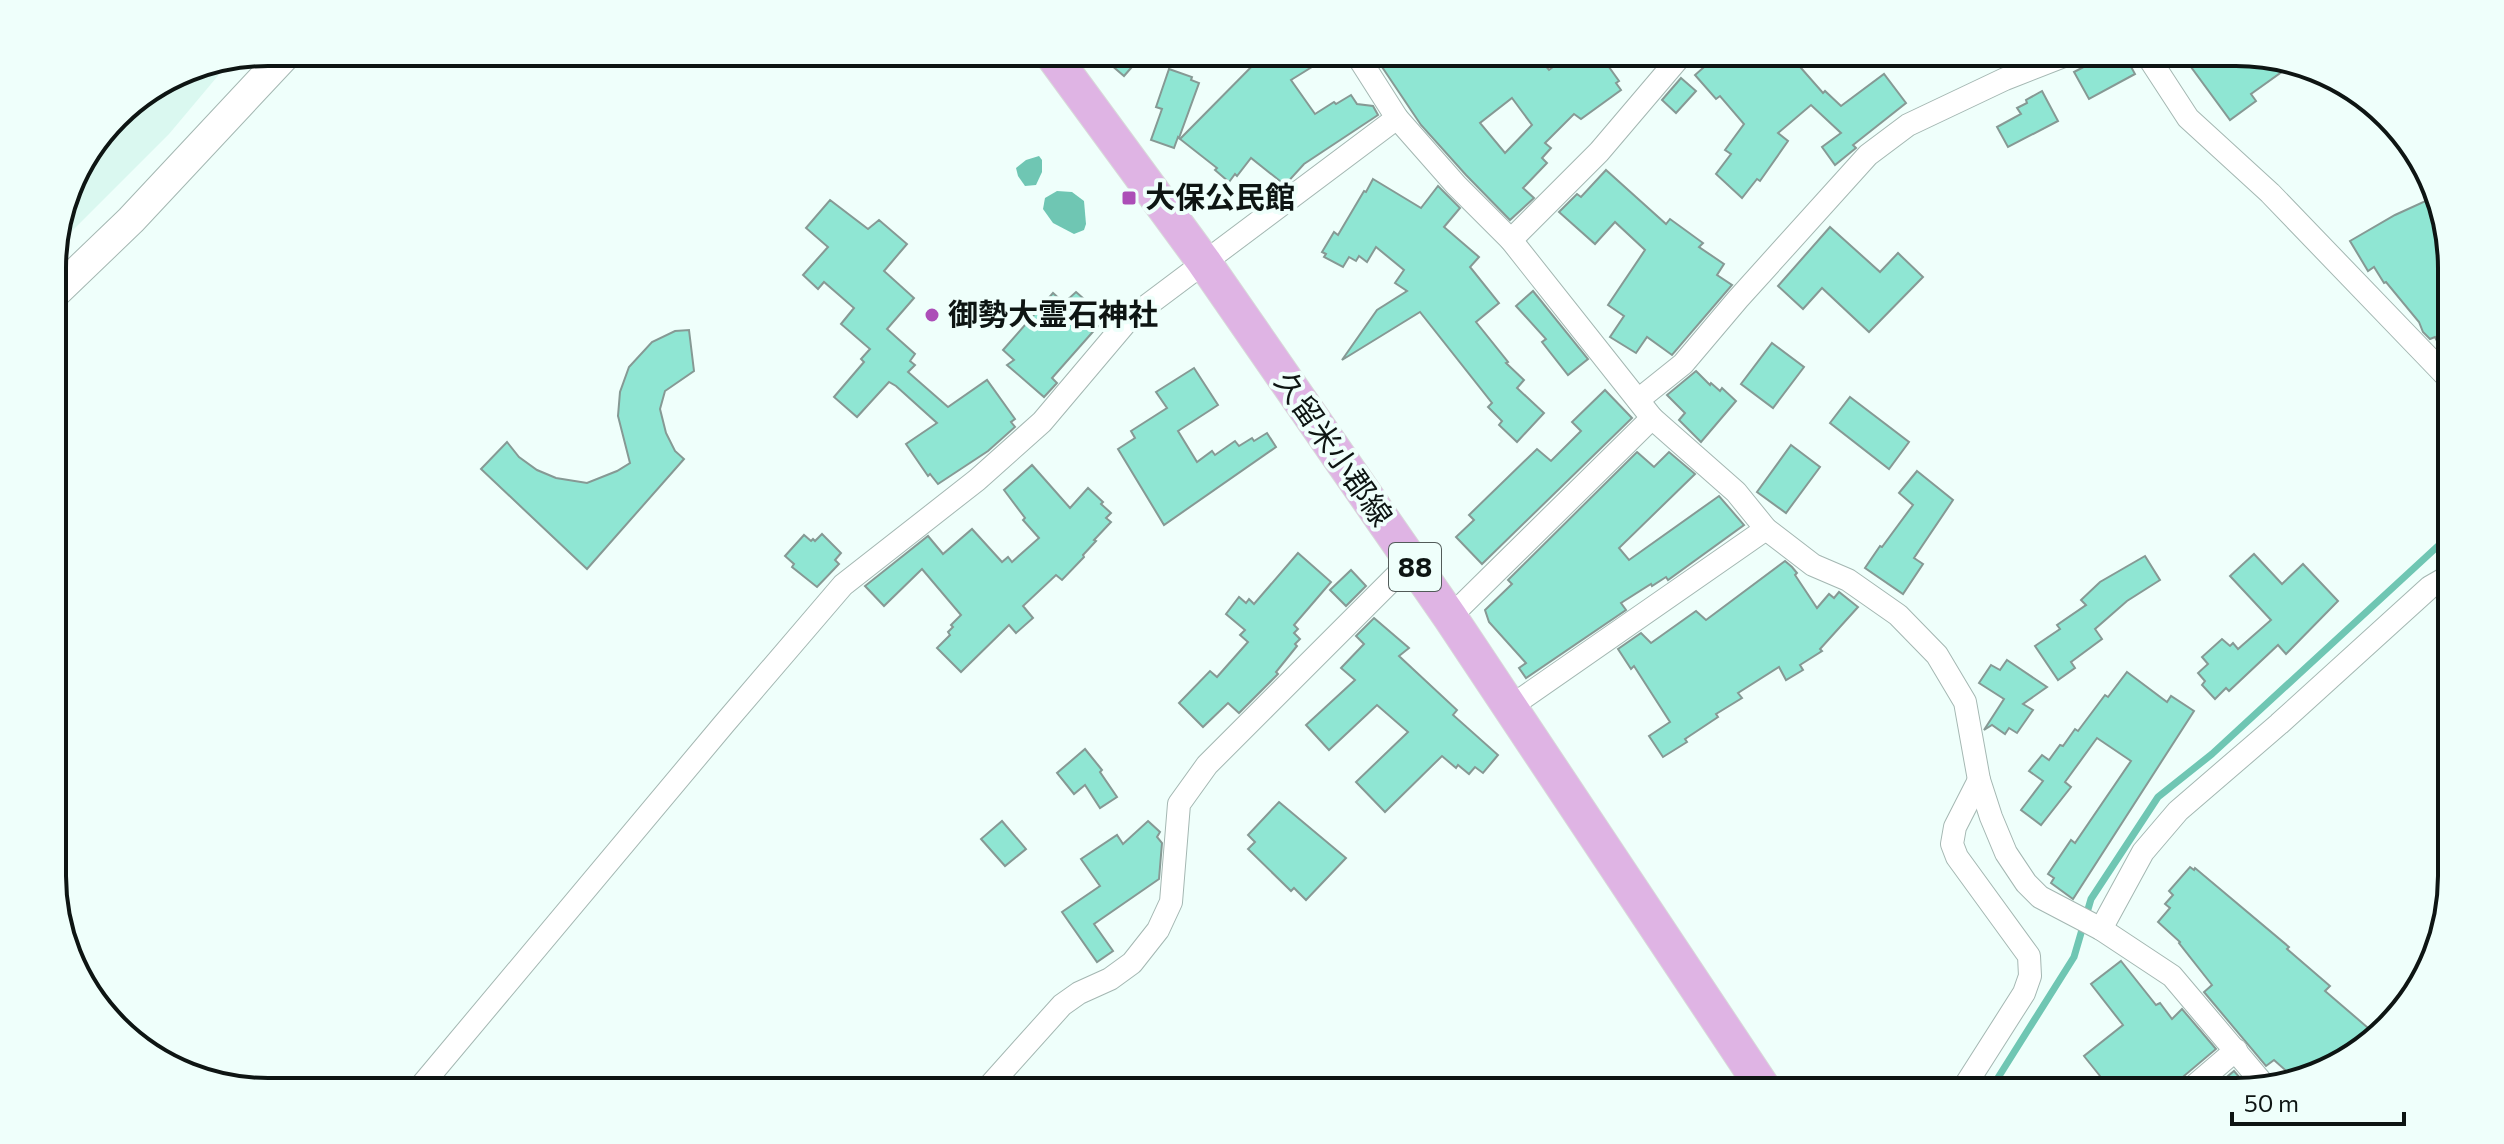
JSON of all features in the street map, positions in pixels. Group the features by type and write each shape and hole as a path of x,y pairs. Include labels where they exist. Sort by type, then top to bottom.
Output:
{"main road":[{"name":"久留米小郡線","path":"1060,66 1204,262 1450,617 1757,1078"}],"street":[{"path":"66,282 131,220 275,66"},
{"path":"1364,66 1397,118 1456,185 1511,240 1652,418 1736,492 1766,529 1813,565 1848,580 1898,615 1937,655 1965,702 1979,780 2006,853 2026,883 2040,897 2090,923 2172,976 2258,1077"},
{"path":"1511,240 1599,152 1672,66"},
{"path":"1638,400 1683,364 1868,155 1908,125 2038,66"},
{"path":"2154,66 2188,118 2270,193 2438,367"},
{"path":"428,1078 843,585 977,480 1042,422 1129,319 1397,118"},
{"path":"1450,617 1652,418"},
{"path":"1510,707 1766,529"},
{"path":"997,1078 1062,1005 1079,993 1110,979 1132,963 1158,930 1171,902 1179,804 1190,787 1207,765 1411,561"},
{"path":"2090,923 2178,811 2438,582"},
{"path":"1970,1078 2024,993 2030,976 2029,956 1957,857 1952,844 1955,827 1979,780"},
{"path":"2203,1078 2236,1050"}],"shaded area":[{"path":"221,72 169,134 70,233 81,191 93,167 125,125 167,93 191,81"},
{"path":"1039,156 1042,172 1036,185 1025,186 1016,168 1026,160"},
{"path":"1057,191 1072,192 1084,201 1084,230 1074,234 1053,223 1043,209 1045,198"}],"building":[{"path":"1112,66 1133,66 1124,76"},
{"path":"1252,66 1314,66 1291,80 1315,114 1351,95 1357,104 1373,106 1378,115 1304,164 1285,185 1251,158 1229,182 1215,170 1217,168 1180,139"},
{"path":"1381,66 1546,66 1549,70 1554,66 1608,66 1619,81 1616,83 1621,90 1581,119 1574,114 1545,143 1551,148 1542,158 1547,163 1523,188 1534,198 1510,220 1421,125","holes":["1512,98 1532,125 1505,153 1480,123"]},
{"path":"1705,66 1799,66 1823,93 1825,91 1841,106 1884,74 1906,103 1853,145 1856,148 1835,165 1822,147 1841,133 1811,105 1778,133 1788,141 1760,181 1757,179 1742,198 1716,174 1731,154 1725,150 1744,124 1720,96 1716,99 1695,75"},
{"path":"2085,66 2131,66 2135,74 2089,99 2074,72"},
{"path":"2190,66 2249,66 2282,72 2251,94 2256,101 2230,120"},
{"path":"1169,69 1192,77 1191,80 1199,83 1174,148 1151,140 1162,109 1156,107"},
{"path":"1681,78 1696,91 1676,113 1662,100"},
{"path":"2042,91 2058,121 2008,147 1997,127 2021,114 2017,108"},
{"path":"1606,170 1666,224 1670,219 1703,243 1699,247 1724,264 1717,275 1732,285 1672,355 1647,337 1636,353 1610,337 1624,316 1608,305 1645,250 1615,222 1595,244 1559,212 1577,194 1581,197"},
{"path":"1373,179 1421,208 1438,186 1460,208 1444,227 1479,257 1470,267 1499,303 1476,322 1506,363 1524,380 1517,388 1544,413 1517,442 1499,425 1502,421 1488,407 1492,403 1420,312 1342,360 1377,310 1407,291 1395,283 1404,270 1376,247 1367,262 1359,256 1356,261 1349,257 1343,267 1324,257 1326,254 1322,252 1334,232 1338,235"},
{"path":"830,200 868,229 879,220 907,244 884,271 914,298 887,329 915,354 910,361 915,365 908,372 948,407 987,380 1015,419 1011,422 1015,427 988,451 938,484 930,474 928,476 906,444 937,423 896,386 889,382 857,417 834,397 864,362 861,359 870,349 841,324 854,308 824,282 818,289 803,275 828,247 806,228"},
{"path":"2426,201 2436,242 2438,343 2435,337 2430,339 2423,332 2419,322 2374,267 2368,271 2350,241"},
{"path":"1830,227 1880,272 1898,253 1923,277 1869,332 1822,288 1803,309 1778,286"},
{"path":"1533,291 1588,359 1568,375 1542,342 1546,339 1516,306"},
{"path":"1076,292 1092,306 1084,314 1098,326 1052,378 1057,383 1044,397 1007,365 1014,360 1003,350 1053,293 1064,303"},
{"path":"689,330 694,371 665,391 660,409 666,433 675,451 684,459 587,569 481,469 507,442 519,457 537,470 556,478 587,483 630,463 618,416 620,392 629,367 652,342 675,331"},
{"path":"1772,343 1804,367 1773,408 1741,384"},
{"path":"1194,368 1218,405 1178,431 1197,462 1212,451 1215,455 1235,441 1239,446 1267,433 1276,447 1164,525 1118,449 1135,438 1131,431 1167,408 1156,392"},
{"path":"1696,371 1710,385 1720,391 1722,388 1736,401 1701,442 1679,420 1685,413 1667,395"},
{"path":"1605,390 1632,418 1482,564 1456,537 1474,520 1469,515 1537,449 1551,461 1581,431 1572,422"},
{"path":"1850,397 1909,442 1889,469 1830,423"},
{"path":"1791,445 1820,467 1786,513 1757,492"},
{"path":"1637,452 1654,467 1669,452 1695,474 1619,548 1629,560 1719,496 1744,525 1668,580 1666,577 1651,584 1621,603 1626,610 1526,678 1519,668 1526,663 1489,622 1485,610 1512,584 1508,580"},
{"path":"1032,465 1070,508 1088,488 1111,513 1106,518 1111,522 1062,580 1056,575 1023,606 1033,618 1016,633 1009,625 961,672 937,648 950,635 951,625 961,615 922,569 884,606 865,586 928,536 943,554 972,529 1002,562 1008,557 1012,562 1039,538 1004,490"},
{"path":"1917,471 1953,500 1914,558 1923,564 1903,594 1865,568 1913,505 1899,493"},
{"path":"822,534 841,553 835,560 839,564 817,587 792,567 794,564 785,556 804,535 815,541"},
{"path":"1298,553 1331,582 1294,625 1298,629 1294,633 1300,639 1295,644 1297,646 1276,672 1278,674 1239,713 1228,703 1203,727 1179,703 1210,671 1217,677 1248,642 1240,635 1245,630 1226,614 1239,597 1246,603 1249,599 1254,604"},
{"path":"2254,554 2282,584 2303,564 2338,601 2286,654 2278,645 2229,691 2226,688 2215,699 2202,685 2205,681 2198,673 2208,664 2202,657 2222,639 2230,646 2233,643 2238,649 2271,620 2230,576"},
{"path":"2145,556 2160,580 2127,601 2095,629 2102,639 2071,662 2075,668 2058,680 2035,646 2060,629 2057,625 2086,605 2081,600 2100,582"},
{"path":"1785,561 1797,573 1795,575 1817,608 1829,594 1834,598 1839,592 1858,607 1820,649 1822,651 1800,665 1803,670 1786,680 1779,667 1738,693 1742,698 1716,714 1718,717 1663,757 1649,736 1670,722 1634,666 1631,669 1618,649 1641,633 1651,643 1696,611 1706,620"},
{"path":"1351,570 1366,586 1346,606 1330,590"},
{"path":"1374,618 1409,648 1399,656 1457,710 1453,715 1498,755 1483,773 1475,767 1469,774 1442,756 1385,812 1356,782 1408,732 1377,705 1329,750 1306,725 1355,680 1341,668 1364,644 1356,636"},
{"path":"2007,660 2047,687 2023,704 2033,710 2017,733 2009,728 2005,734 1992,725 1984,730 2004,699 1979,683 1991,665 2000,670"},
{"path":"2127,672 2167,702 2171,696 2194,711 2073,899 2051,883 2054,878 2048,874 2071,840 2075,843 2131,761 2097,738 2065,782 2071,787 2041,825 2021,810 2043,781 2029,771 2042,755 2049,760 2075,729 2078,731"},
{"path":"1085,749 1102,770 1100,772 1117,797 1100,808 1085,785 1074,794 1057,773"},
{"path":"1279,802 1346,858 1306,900 1294,888 1291,891 1248,849 1255,842 1248,835"},
{"path":"1002,821 1026,849 1005,866 981,839"},
{"path":"1148,821 1160,832 1157,837 1162,843 1159,879 1094,924 1113,951 1097,962 1062,912 1100,886 1081,859 1117,835 1123,844"},
{"path":"2190,867 2195,868 2289,947 2287,949 2330,986 2325,991 2368,1028 2348,1044 2301,1067 2286,1071 2274,1060 2266,1066 2204,992 2212,985 2180,942 2158,922 2170,908 2165,904 2173,895 2169,891"},
{"path":"2121,961 2156,1005 2160,1003 2172,1019 2182,1009 2216,1049 2182,1078 2098,1078 2100,1076 2084,1056 2123,1025 2091,984"},
{"path":"2234,1071 2240,1078 2226,1078"}],"waterway":[{"path":"1998,1078 2074,957 2091,899 2158,797 2212,754 2438,546"}],"place":[{"name":"大保公民館","path":"1129,198"},
{"name":"御勢大霊石神社","path":"932,315"}]}
